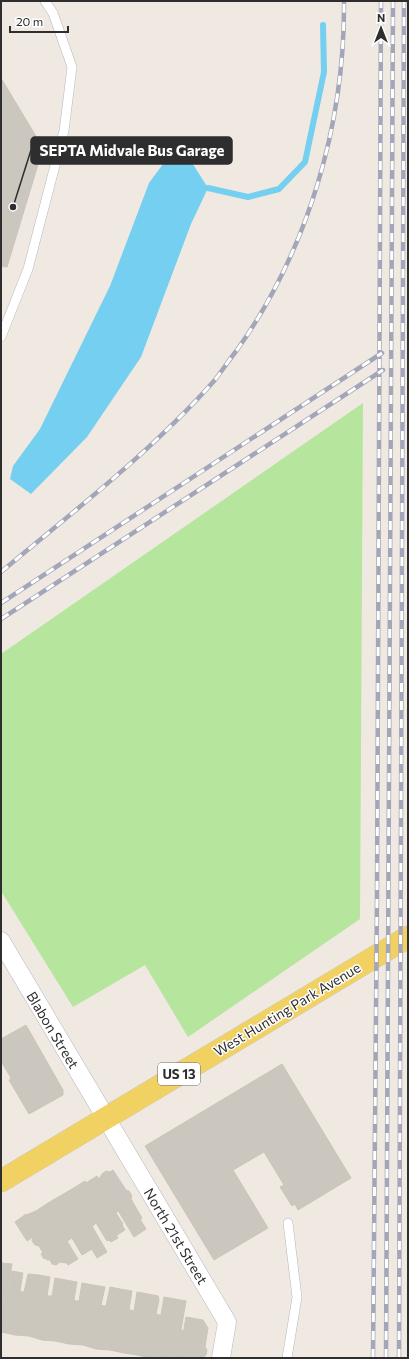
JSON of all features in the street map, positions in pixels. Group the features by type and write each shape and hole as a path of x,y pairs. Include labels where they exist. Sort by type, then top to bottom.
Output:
{"main road":[{"name":"West Hunting Park Avenue","path":"1,1181 408,937"}],"street":[{"name":"Blabon Street","path":"1,941 106,1118"},
{"name":"North 21st Street","path":"106,1118 226,1322 222,1358"}],"lane":[{"path":"1,337 28,269 64,131 72,67 53,13 45,1"},
{"path":"287,1358 297,1297 288,1223"}],"green space":[{"path":"363,403 360,919 188,1037 145,965 73,1007 1,891 1,654"}],"water":[{"path":"169,156 189,158 208,188 191,224 141,357 87,437 31,494 10,479 13,466 40,429 110,286 149,183"}],"building":[{"path":"1,78 43,148 7,267 1,266"},
{"path":"26,1025 63,1090 63,1095 29,1114 9,1080 11,1078 1,1061 1,1039"},
{"path":"282,1064 351,1178 298,1210 295,1204 292,1206 280,1187 284,1185 264,1152 233,1170 268,1228 214,1260 145,1146"},
{"path":"113,1170 126,1190 129,1191 132,1196 131,1199 142,1218 140,1219 146,1229 134,1237 99,1179 106,1171 110,1172"},
{"path":"97,1176 118,1211 116,1213 123,1224 122,1225 125,1230 117,1235 86,1183"},
{"path":"85,1181 118,1238 111,1242 109,1240 107,1241 96,1223 94,1225 72,1189"},
{"path":"72,1189 94,1225 92,1226 107,1252 97,1258 60,1196"},
{"path":"60,1196 92,1249 82,1255 72,1238 69,1240 48,1203"},
{"path":"48,1203 78,1259 68,1265 36,1211"},
{"path":"36,1211 66,1263 60,1262 56,1265 52,1264 50,1260 47,1260 46,1258 44,1259 41,1254 43,1253 39,1246 35,1245 32,1241 33,1237 27,1241 15,1222 26,1214"},
{"path":"2,1263 12,1264 1,1331 1,1270"},
{"path":"12,1271 23,1273 20,1291 22,1292 15,1335 1,1332"},
{"path":"28,1274 39,1275 29,1336 15,1335 22,1292 24,1292"},
{"path":"39,1275 50,1277 47,1296 49,1296 42,1340 29,1336"},
{"path":"55,1278 66,1280 55,1341 42,1340 49,1296 52,1296"},
{"path":"66,1280 77,1282 74,1300 76,1301 69,1344 55,1341"},
{"path":"82,1283 93,1285 83,1345 69,1344 76,1301 79,1301"},
{"path":"93,1285 105,1287 101,1305 104,1306 96,1349 83,1345"},
{"path":"110,1287 120,1289 110,1350 96,1349 104,1306 106,1306"},
{"path":"120,1289 132,1291 129,1310 131,1310 124,1353 110,1350"},
{"path":"137,1292 148,1294 137,1355 124,1353 131,1310 134,1311"},
{"path":"148,1294 158,1296 159,1300 156,1314 159,1315 151,1358 137,1355"},
{"path":"164,1297 175,1299 165,1358 151,1358 159,1315 161,1315"},
{"path":"175,1299 186,1301 181,1330 184,1331 179,1358 165,1358"},
{"path":"186,1317 203,1320 208,1328 205,1347 207,1350 206,1355 203,1358 179,1358"}],"waterway":[{"path":"208,188 248,197 279,189 305,162 324,72 323,25"}],"railway":[{"path":"1,572 138,457 190,407 214,381 237,350 262,311 284,271 318,184 338,93 343,47 344,1"},
{"path":"373,1358 377,896 381,1"},
{"path":"386,1358 393,1"},
{"path":"399,1358 404,1"},
{"path":"1,603 382,353"},
{"path":"1,619 383,370"}],"place":[{"name":"SEPTA Midvale Bus Garage","path":"13,207"}]}
